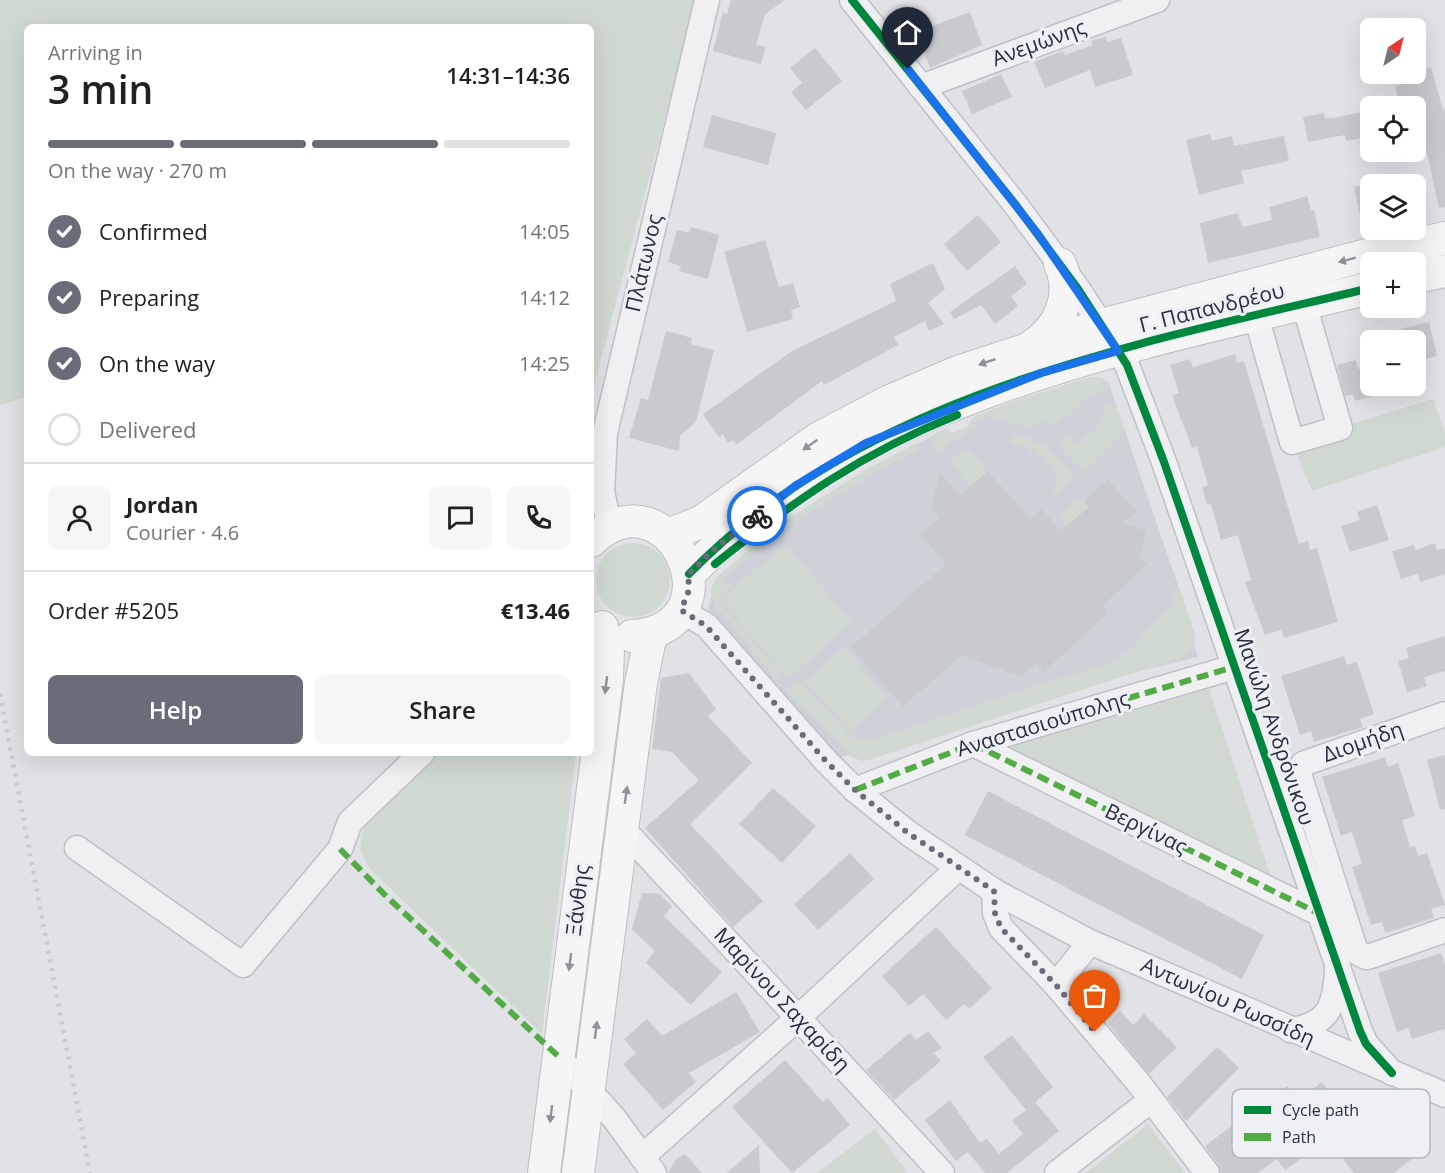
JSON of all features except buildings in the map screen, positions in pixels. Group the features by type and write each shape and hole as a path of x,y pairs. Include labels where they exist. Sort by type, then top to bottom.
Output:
{"main road":[{"name":"Γ. Παπανδρέου","path":"689,574 711,552 795,486 866,443 1041,373 1110,338 1363,256 1445,238"},
{"path":"1030,348 1050,331 1062,309 1066,286 1060,264"},
{"path":"1426,276 1445,271"},
{"name":"Γ. Παπανδρέου","path":"668,535 701,522 819,438 958,372 1030,348 1256,316 1360,291"},
{"path":"597,623 622,635 651,634 668,624 681,610 688,593 689,574 683,552 668,535 641,523 601,534"},
{"name":"Ξάνθης","path":"544,1173 607,679 608,647 597,623"},
{"name":"Ξάνθης","path":"578,1173 621,827 641,683 651,634"}],"street":[{"name":"Πλάτωνος","path":"601,534 604,433 707,0"},
{"name":"Μανώλη Ανδρόνικου","path":"852,0 1060,264 1110,338 1136,384 1234,667 1313,860 1320,914 1366,1044 1392,1073"},
{"name":"Ανεμώνης","path":"921,87 1157,0"},
{"path":"1256,316 1292,442 1340,428 1304,304"},
{"name":"Αντωνίου Ρωσσίδη","path":"681,610 706,626 825,760 855,790 958,868 994,891 1090,942 1445,1095"},
{"name":"Αναστασιούπολης","path":"855,790 973,744 1234,667"},
{"name":"Διομήδη","path":"1313,860 1300,769 1308,762 1445,714"},
{"name":"Βεργίνας","path":"973,744 1320,914"},
{"path":"77,848 243,965 340,849 350,822 419,756"},
{"name":"Μαρίνου Σαχαρίδη","path":"621,827 942,1173"},
{"path":"1313,860 1356,952 1366,957 1445,930"},
{"path":"558,1056 588,1088 648,1165 798,1018 958,868"},
{"path":"994,891 995,913 1001,928 1056,985 1208,1173"},
{"path":"1056,985 1090,942"},
{"path":"1290,1030 1308,1028 1319,1022 1327,1013 1336,989 1337,964"},
{"path":"1057,1173 1151,1100"}],"shaded area":[{"path":"0,0 696,0 594,386 594,24 24,24 24,398 0,405"},
{"path":"1091,377 1102,378 1109,384 1195,635 1194,644 1198,657 1132,673 874,758 863,761 849,755 835,759 708,611 715,579 775,527 867,469 946,429 952,433 967,427 974,417 1017,400"},
{"path":"1091,377 1102,378 1110,389 1089,396 1058,424 1043,421 1030,428 988,416 939,452 929,437 946,429 952,434 971,425 974,417 1017,400"},
{"path":"1433,399 1445,431 1445,447 1312,491 1292,442"},
{"path":"1115,402 1125,431 1085,470 1081,469 1058,445 1059,441 1065,435 1078,444 1100,424 1105,405"},
{"path":"1015,434 1049,449 1068,468 1074,477 1057,495 1053,491 1059,468 1054,472 1050,462 1046,465 1042,455 1038,458 1034,449 1030,453 1026,444 1023,446 1010,443"},
{"path":"916,443 919,450 866,478 817,508 723,578 731,587 718,597 718,601 781,674 776,681 715,605 710,593 715,579 775,528 867,469"},
{"path":"965,448 984,466 983,469 988,471 970,486 950,463"},
{"path":"1078,498 1089,507 1067,525 1059,516"},
{"path":"626,543 640,543 654,549 664,559 670,573 670,587 664,601 654,611 640,617 626,617 612,611 602,601 596,587 596,573 602,559 612,549"},
{"path":"782,547 788,548 853,622 788,679 720,599"},
{"path":"1180,590 1195,635 1193,648 1182,657 863,761 851,757 785,690 799,680 849,734 866,741 1115,661 1129,651 1172,604 1171,593"},
{"path":"844,647 889,698 851,732 806,681"},
{"path":"1209,689 1275,889 1004,749"},
{"path":"435,756 576,756 542,1034 373,872 365,859 361,848 361,838 365,828 371,818"},
{"path":"1148,1124 1185,1173 1086,1173"},
{"path":"875,1129 908,1173 817,1173"}],"railway":[{"path":"0,694 90,1173"}],"marked path":[{"path":"855,790 973,744 1234,667"},
{"path":"973,744 1320,914"},
{"path":"340,849 386,896 558,1056"}],"cycle path":[{"path":"852,0 1015,204 1078,289 1127,365 1164,462 1360,1031 1366,1044 1392,1073"},
{"path":"689,574 759,512 837,461 920,419 1008,384 1098,355 1360,291"},
{"path":"715,564 773,519 830,480 890,445 957,415"}],"way so far":[{"path":"757,516 711,552 689,574 688,593 681,610 698,618 706,626 825,760 855,790 908,833 994,891 995,913 1001,928 1056,985 1095,1032"}],"route":[{"path":"757,516 795,486 866,443 912,422 1041,373 1118,351 1078,289 1038,234 908,69"}]}
